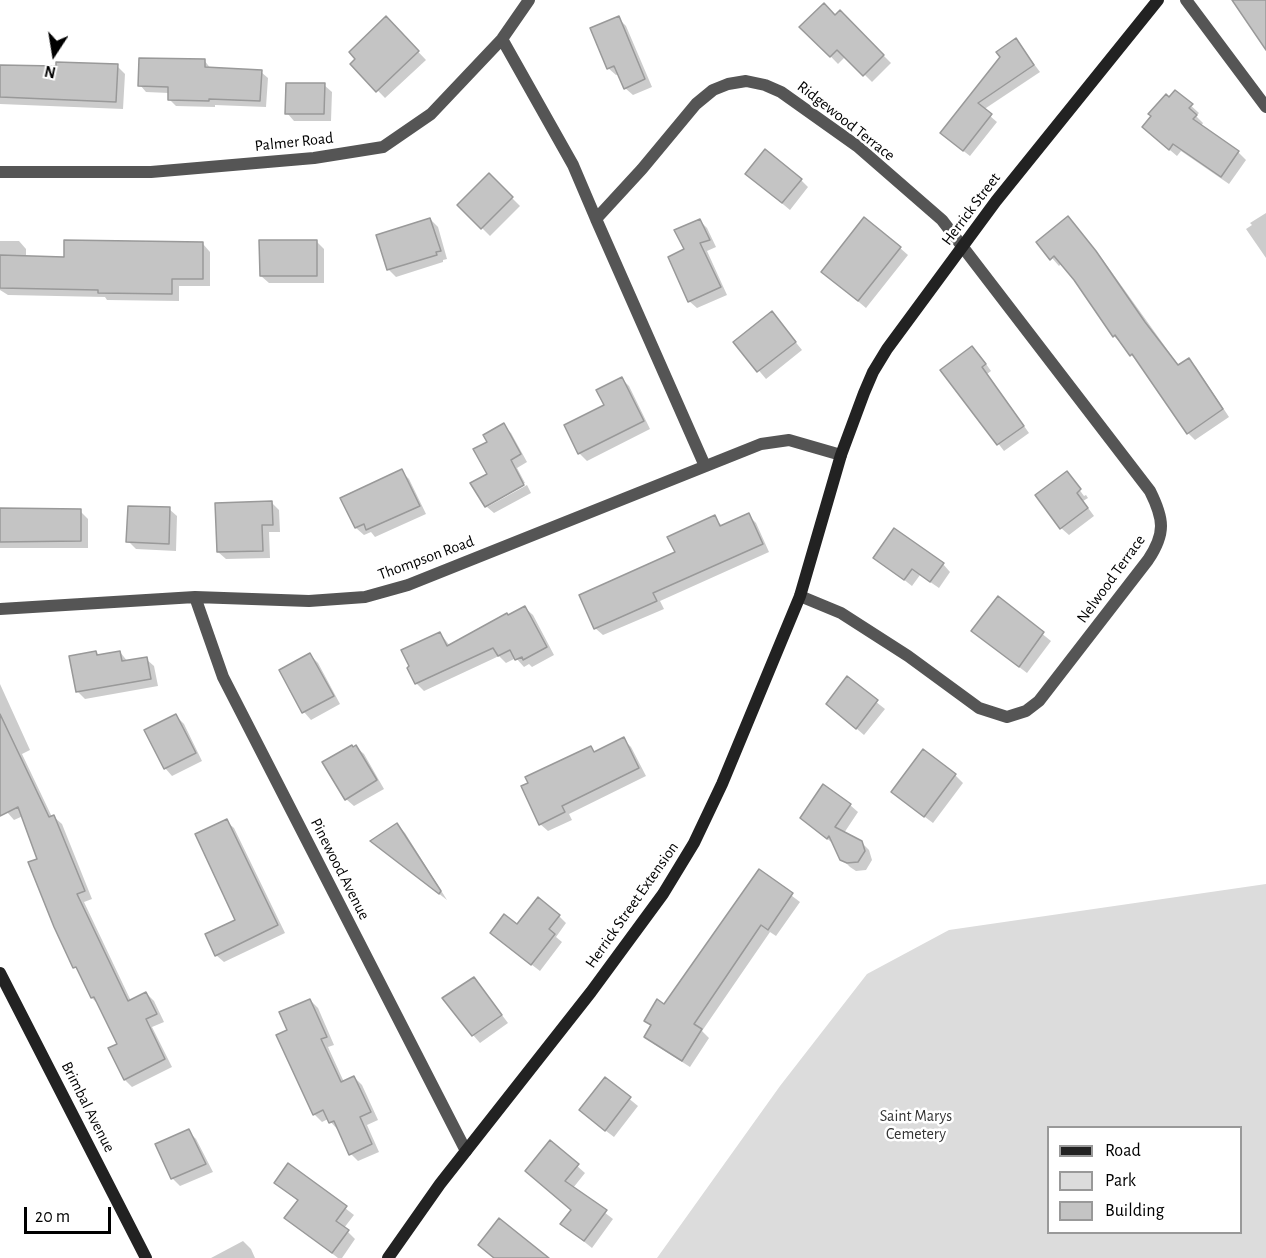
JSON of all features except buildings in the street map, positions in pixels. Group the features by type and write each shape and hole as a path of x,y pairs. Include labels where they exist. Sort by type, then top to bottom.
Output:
{"street":[{"name":"Palmer Road","path":"0,172 152,172 314,158 383,147 431,114 502,39 529,0"},
{"name":"Herrick Street","path":"841,455 873,372 887,349 996,201 1158,0"},
{"path":"1186,0 1266,107"},
{"path":"502,39 573,165 705,466"},
{"name":"Ridgewood Terrace","path":"596,219 642,169 696,104 713,90 728,84 746,81 765,85 781,92 857,146 942,220 962,247"},
{"name":"Nelwood Terrace","path":"800,596 841,614 908,656 979,708 1007,717 1026,711 1039,701 1157,547 1162,524 1159,509 1150,491 962,247"},
{"name":"Thompson Road","path":"0,609 195,597 309,601 365,597 408,585 760,444 777,440 797,442 841,455"},
{"name":"Herrick Street Extension","path":"388,1258 466,1151 591,992 663,894 694,843 722,784 800,596 841,455"},
{"name":"Pinewood Avenue","path":"195,597 223,677 466,1151"},
{"name":"Brimbal Avenue","path":"0,973 146,1258"}],"green space":[{"name":"Saint Marys Cemetery","path":"1266,884 1266,1258 657,1258 780,1086 867,974 949,930"}]}
